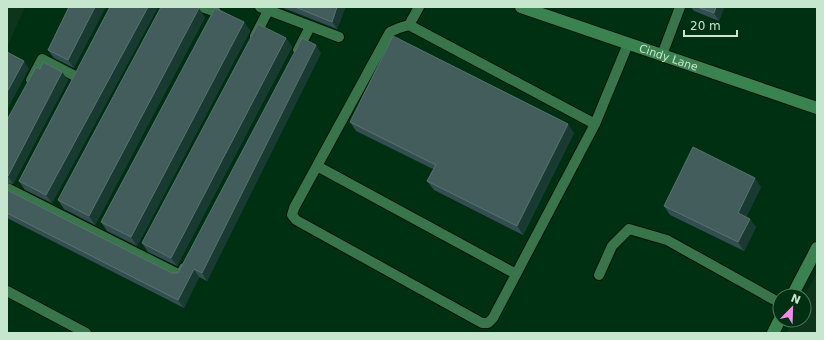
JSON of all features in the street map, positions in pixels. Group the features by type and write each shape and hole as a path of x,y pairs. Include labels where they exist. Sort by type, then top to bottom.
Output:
{"street":[{"name":"Cindy Lane","path":"521,7 536,10 628,44 817,108"},
{"path":"796,288 817,248"}],"lane":[{"path":"202,7 216,12"},
{"path":"409,26 419,7"},
{"path":"662,55 680,7"},
{"path":"251,44 265,8 310,27 339,37"},
{"path":"595,124 409,26 398,28 390,32 294,208 292,215 296,220 482,323 488,323 493,318 595,124 628,44"},
{"path":"291,62 310,27"},
{"path":"24,92 42,59 77,77"},
{"path":"317,166 516,274"},
{"path":"14,189 142,250 180,275 187,261"},
{"path":"599,275 612,246 629,229 667,240 772,299"},
{"path":"7,291 86,333"}],"shaded area":[{"path":"7,7 25,7 7,47"},
{"path":"817,272 817,333 786,333 789,328 812,328 812,288 809,288"}],"building":[{"path":"69,7 95,7 68,60 48,50"},
{"path":"110,7 148,7 46,195 19,181"},
{"path":"161,7 199,8 89,216 58,200"},
{"path":"295,7 337,7 332,22"},
{"path":"697,7 716,7 714,13"},
{"path":"215,8 244,22 131,237 101,222"},
{"path":"258,24 286,38 171,258 142,243"},
{"path":"393,36 568,124 517,226 427,181 436,165 350,122"},
{"path":"302,38 316,45 202,273 194,269 178,300 7,213 7,190 172,273 178,273"},
{"path":"7,52 24,61 7,92"},
{"path":"43,62 62,72 7,176 7,120 36,67 40,69"},
{"path":"693,147 755,178 738,213 750,219 738,242 664,206"}]}
